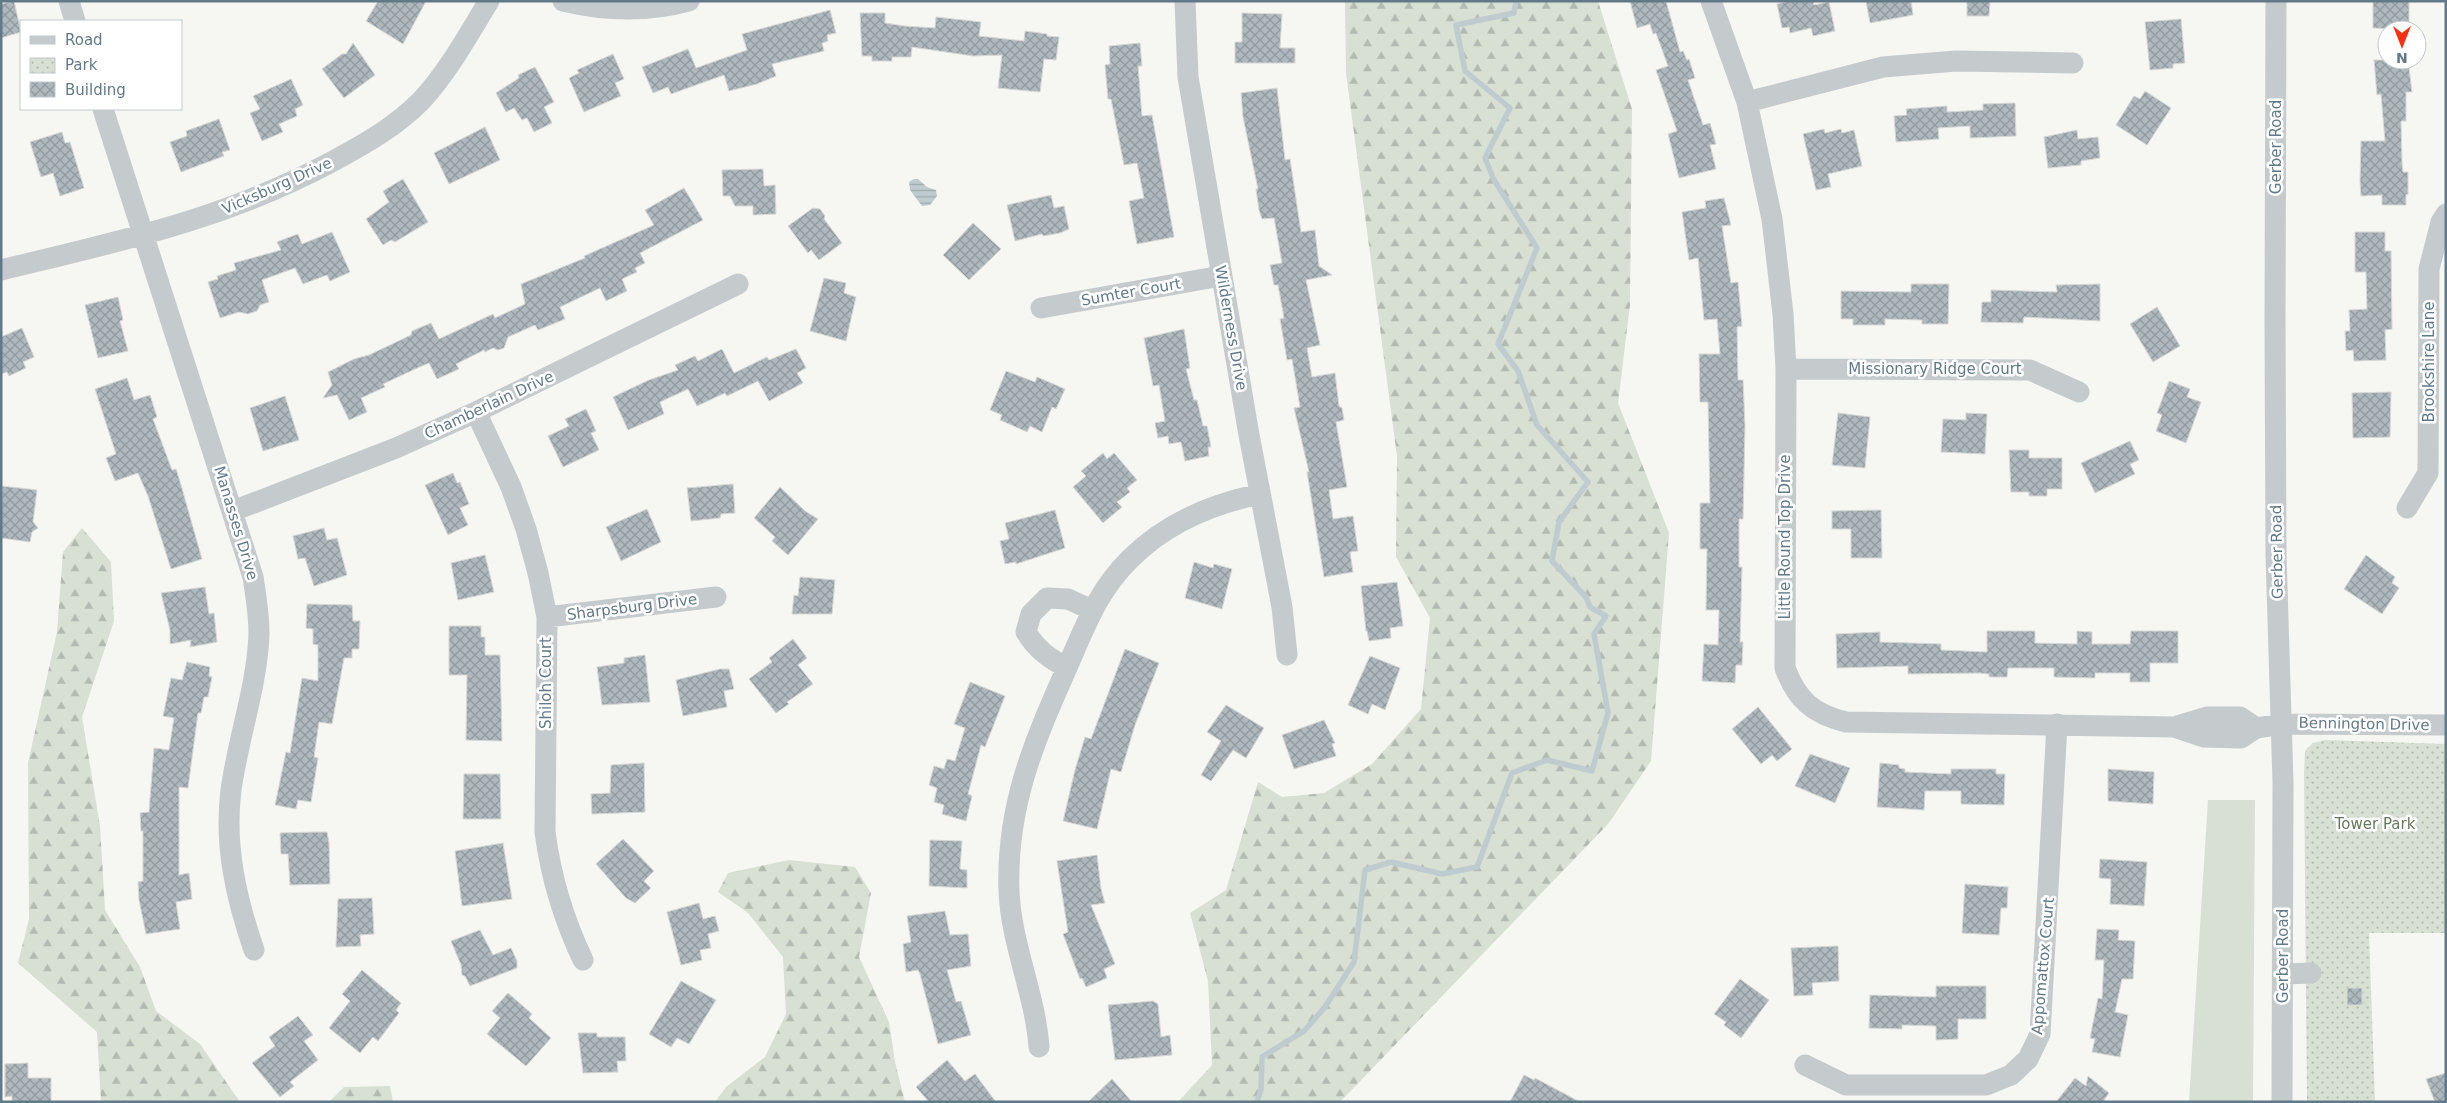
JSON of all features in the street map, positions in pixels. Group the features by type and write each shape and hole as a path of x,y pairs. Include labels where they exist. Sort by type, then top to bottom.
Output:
{"street":[{"path":"69,1 75,20"},
{"name":"Vicksburg Drive","path":"1,270 144,236 213,214 279,188 378,137 400,120 439,80 489,1"},
{"path":"563,1 609,10 658,8 689,1"},
{"path":"1181,1 1185,2"},
{"name":"Little Round Top Drive","path":"1711,1 1747,102 1772,219 1786,369 1785,668 1792,688 1808,705 1826,717 1846,722 2174,727 2204,737 2241,738 2256,728 2282,724"},
{"name":"Gerber Road","path":"2276,1 2276,555 2282,724 2282,1102"},
{"name":"Wilderness Drive","path":"1185,2 1188,77 1260,494 1282,607 1286,654"},
{"path":"1747,102 1883,67 1956,61 2074,63"},
{"name":"Manasses Drive","path":"103,110 254,577 258,605 256,662 231,790 229,822 235,887 254,950"},
{"name":"Brookshire Lane","path":"2407,508 2428,473 2429,269 2441,222 2446,214"},
{"name":"Sumter Court","path":"1041,308 1222,276"},
{"name":"Chamberlain Drive","path":"233,511 396,448 476,412 738,284"},
{"name":"Missionary Ridge Court","path":"1786,369 2030,370 2079,392"},
{"name":"Shiloh Court","path":"476,412 511,487 526,529 547,617 545,832 557,898 583,960"},
{"path":"1038,1047 1036,1018 1013,926 1009,892 1009,858 1015,808 1028,759 1092,610 1111,581 1130,559 1152,539 1177,523 1231,500 1260,494"},
{"name":"Sharpsburg Drive","path":"547,617 716,597"},
{"path":"1067,668 1049,659 1035,647 1026,632 1031,614 1047,598 1068,599 1092,610"},
{"name":"Appomattox Court","path":"1805,1065 1846,1085 1986,1085 2011,1075 2028,1059 2040,1034 2057,724"},
{"name":"Bennington Drive","path":"2282,724 2446,725"},
{"path":"2283,974 2311,973"}],"green space":[{"path":"1345,1 1598,1 1632,109 1630,305 1618,403 1669,533 1651,761 1608,824 1340,1102 1178,1102 1212,1065 1208,981 1190,913 1226,890 1258,782 1282,797 1324,793 1372,764 1421,709 1430,618 1396,557 1397,456 1346,73"},
{"path":"82,528 111,562 114,621 82,717 100,826 105,910 140,967 156,1011 200,1044 240,1102 101,1102 97,1032 18,963 29,919 28,763 57,632 63,552"},
{"name":"Tower Park","path":"2325,740 2446,744 2446,933 2369,933 2375,1102 2307,1102 2305,751 2313,743"},
{"path":"2208,800 2255,800 2253,1102 2189,1102"},
{"path":"789,860 855,867 871,893 859,957 889,1022 895,1062 905,1102 715,1102 726,1087 765,1057 786,1014 783,957 748,913 718,892 728,873"},
{"path":"390,1086 393,1102 329,1102 344,1087"}],"shaded area":[{"path":"918,179 927,187 936,190 937,196 930,205 922,206 910,190 909,182"}],"building":[{"path":"14,1 20,32 1,38 1,4"},
{"path":"378,1 426,1 403,44 366,21"},
{"path":"1630,1 1666,1 1680,52 1683,51 1687,60 1689,59 1695,78 1688,80 1703,125 1710,123 1716,144 1710,145 1716,169 1679,178 1668,134 1677,131 1656,70 1668,66 1656,33 1653,34 1650,24 1637,28"},
{"path":"1790,1 1813,1 1814,5 1829,2 1835,31 1813,36 1811,28 1790,33 1789,27 1782,28 1777,4"},
{"path":"1866,1 1911,1 1913,15 1870,23"},
{"path":"1967,1 1990,1 1989,16 1967,16"},
{"path":"2373,1 2409,1 2409,20 2377,20 2377,28 2373,28"},
{"path":"830,10 836,33 827,35 828,41 822,43 824,51 772,64 776,76 757,84 729,91 724,75 671,94 668,87 653,93 642,67 688,49 696,68 747,50 742,34"},
{"path":"860,13 885,13 885,23 904,26 935,28 936,17 981,22 979,36 1024,41 1025,31 1047,34 1047,36 1059,37 1056,60 1044,59 1040,92 998,88 1002,55 973,56 912,47 911,57 892,57 892,61 872,61 872,56 862,56"},
{"path":"1242,13 1282,14 1280,48 1295,48 1295,63 1235,63 1235,42 1242,42"},
{"path":"2181,19 2185,63 2173,64 2173,68 2150,70 2145,22"},
{"path":"353,43 375,75 344,98 322,69 342,54 346,54"},
{"path":"1140,43 1142,66 1138,66 1142,116 1152,115 1174,237 1137,244 1129,201 1144,198 1137,163 1124,165 1111,99 1108,99 1105,65 1110,64 1109,46"},
{"path":"613,54 624,79 615,83 621,96 584,112 569,78 579,73 577,70"},
{"path":"2374,60 2377,60 2377,70 2409,70 2412,92 2406,92 2406,121 2401,121 2403,172 2408,172 2406,205 2382,205 2382,195 2361,196 2361,141 2385,141 2381,94 2377,95"},
{"path":"535,67 554,102 544,107 552,123 534,132 527,118 522,120 514,108 506,112 496,93 519,78 518,75"},
{"path":"291,79 303,105 295,109 297,116 279,124 283,132 262,141 250,113 260,109 253,96"},
{"path":"1277,88 1285,160 1290,159 1301,232 1315,230 1319,266 1332,275 1306,280 1320,345 1307,348 1312,377 1335,373 1339,406 1342,408 1344,420 1336,422 1347,487 1329,490 1333,519 1353,516 1358,551 1350,552 1353,572 1324,577 1307,472 1309,472 1294,408 1300,407 1292,359 1287,360 1280,319 1284,318 1278,285 1274,285 1270,265 1282,263 1274,218 1262,219 1259,210 1256,189 1258,189 1243,117 1241,93"},
{"path":"2145,91 2171,108 2147,145 2116,125 2134,96 2140,99"},
{"path":"2015,103 2016,136 1970,138 1970,126 1938,128 1939,139 1896,142 1894,116 1907,115 1906,109 1947,106 1947,112 1983,110 1983,104"},
{"path":"219,119 230,150 222,152 224,156 181,172 170,142 187,136 186,131"},
{"path":"485,127 500,160 449,184 434,153"},
{"path":"1824,129 1825,133 1841,129 1842,133 1854,130 1862,166 1828,174 1831,187 1816,190 1803,134"},
{"path":"2077,130 2078,139 2098,137 2100,158 2081,161 2081,165 2048,168 2044,137"},
{"path":"62,132 65,143 70,142 84,188 60,196 53,173 41,177 30,142"},
{"path":"763,169 764,186 775,185 776,214 753,215 753,206 735,206 730,196 723,196 722,170"},
{"path":"403,179 428,222 395,242 391,240 383,245 366,219 389,202 383,191"},
{"path":"684,188 703,220 640,253 645,263 635,268 637,272 622,279 627,291 606,301 600,288 560,307 565,319 538,330 535,325 508,337 504,348 498,350 493,348 485,352 484,350 456,364 459,369 437,379 429,363 415,369 383,384 385,387 361,398 367,412 349,420 337,395 323,398 332,385 328,372 411,335 412,331 431,323 439,339 493,314 495,318 525,304 521,284 585,258 584,256 654,225 645,210"},
{"path":"1051,195 1054,208 1064,206 1069,229 1060,233 1043,236 1042,234 1015,241 1007,205"},
{"path":"1724,198 1731,225 1722,226 1731,283 1738,282 1742,326 1737,327 1738,380 1743,380 1745,426 1743,519 1739,519 1739,567 1742,567 1740,642 1743,642 1742,665 1736,665 1735,683 1702,681 1704,644 1718,645 1719,610 1706,610 1707,549 1700,549 1700,503 1710,503 1708,402 1700,402 1699,354 1720,354 1717,319 1704,320 1698,258 1689,260 1682,212 1706,208 1705,201"},
{"path":"813,208 820,209 825,216 824,219 842,243 819,260 811,250 808,253 788,226"},
{"path":"973,223 1001,249 969,280 943,255"},
{"path":"332,232 350,272 330,281 327,275 303,284 295,268 262,280 269,302 260,305 257,311 248,314 239,312 220,318 208,282 218,279 217,276 236,270 234,263 281,250 277,242 298,234 302,244"},
{"path":"2355,232 2385,232 2385,251 2391,251 2392,329 2385,330 2386,360 2354,361 2353,350 2346,351 2345,331 2350,331 2349,310 2367,309 2366,272 2355,272"},
{"path":"824,278 846,283 844,293 856,297 846,341 810,331"},
{"path":"1911,284 1949,284 1948,324 1922,324 1922,320 1885,319 1885,325 1853,325 1853,319 1841,319 1841,291 1911,292"},
{"path":"2100,284 2100,321 2024,317 2023,323 1981,322 1982,302 1991,302 1991,290 2057,292 2056,285"},
{"path":"118,297 123,320 120,321 128,351 98,358 85,305"},
{"path":"2157,307 2180,346 2153,362 2130,324"},
{"path":"22,328 34,357 23,362 26,368 9,376 7,372 1,374 1,337"},
{"path":"1184,329 1190,368 1186,369 1194,400 1197,400 1203,426 1207,426 1211,447 1208,447 1209,456 1185,461 1181,442 1169,444 1168,436 1158,438 1155,423 1165,421 1159,385 1153,386 1144,338"},
{"path":"722,349 734,373 767,357 769,360 796,349 806,368 797,373 803,383 769,401 758,381 727,396 725,393 697,406 688,389 660,402 664,414 628,430 613,397 649,380 678,370 675,365 695,356 698,361"},
{"path":"1006,371 1035,382 1037,377 1065,389 1056,409 1052,407 1042,432 1030,426 1027,432 1000,420 1002,415 990,410"},
{"path":"127,378 134,400 150,395 157,417 153,419 172,470 176,469 202,559 171,569 148,496 138,473 115,481 106,458 116,454 95,389"},
{"path":"2169,381 2190,389 2187,397 2201,402 2186,443 2156,431 2162,415 2157,413"},
{"path":"2391,392 2390,437 2353,438 2352,393"},
{"path":"285,396 299,440 263,451 250,408"},
{"path":"586,409 596,431 591,433 599,450 563,467 548,436 569,426 565,419"},
{"path":"1838,413 1870,417 1865,468 1832,465"},
{"path":"1966,413 1987,414 1985,454 1941,452 1943,419 1966,420"},
{"path":"2130,441 2139,460 2130,464 2135,474 2095,493 2081,463"},
{"path":"2009,450 2029,450 2029,458 2062,458 2062,489 2047,489 2047,496 2029,496 2029,492 2011,492"},
{"path":"1103,453 1107,459 1114,453 1137,480 1127,488 1130,492 1117,502 1122,507 1103,523 1073,487 1086,476 1081,471"},
{"path":"453,473 457,483 460,482 469,504 460,508 468,525 448,535 425,485"},
{"path":"733,484 735,513 721,514 720,518 691,521 687,488"},
{"path":"2,486 37,490 33,522 38,528 32,532 30,542 1,538"},
{"path":"780,487 805,511 818,519 788,555 772,541 775,537 754,518"},
{"path":"647,509 661,542 621,561 606,527"},
{"path":"1055,510 1065,548 1016,564 1016,562 1005,564 1000,541 1009,539 1005,523"},
{"path":"1881,510 1882,558 1851,558 1851,529 1832,529 1832,511"},
{"path":"324,528 327,540 337,538 347,575 314,586 305,558 298,559 293,536"},
{"path":"485,555 494,592 458,600 451,563"},
{"path":"2366,555 2395,577 2392,583 2399,588 2382,614 2344,589"},
{"path":"1194,562 1213,568 1214,564 1232,569 1222,609 1185,598"},
{"path":"800,577 835,580 832,614 792,614 794,595 798,596"},
{"path":"1397,582 1403,626 1390,628 1391,638 1369,641 1366,631 1361,586"},
{"path":"205,587 209,614 214,613 217,642 190,647 191,640 170,644 170,630 161,593"},
{"path":"307,604 352,605 353,621 360,621 359,649 352,649 352,658 344,658 332,724 319,722 314,757 318,758 311,802 298,800 296,809 275,805 286,752 290,753 302,678 318,681 318,645 313,644 313,629 306,628"},
{"path":"449,626 481,626 481,637 485,637 485,655 500,655 502,741 466,740 467,675 449,675"},
{"path":"1987,631 2035,631 2035,643 2077,644 2077,631 2092,632 2092,644 2130,644 2131,631 2178,631 2178,663 2150,663 2150,682 2130,682 2130,673 2095,673 2095,678 2054,677 2054,668 2008,668 2007,677 1989,677 1989,674 1979,673 1908,674 1908,666 1837,668 1836,634 1880,632 1880,642 1941,644 1941,650 1987,652"},
{"path":"793,639 807,658 798,665 813,684 787,702 789,704 776,713 749,679 772,662 769,658"},
{"path":"1125,649 1159,663 1135,725 1121,772 1111,769 1097,829 1063,821 1085,737 1091,739"},
{"path":"645,655 650,702 602,705 597,667 624,663 624,658"},
{"path":"1370,656 1400,668 1385,710 1372,704 1368,714 1348,705"},
{"path":"187,662 210,667 209,676 212,677 208,697 204,697 201,713 198,713 188,788 179,787 179,875 189,873 192,899 176,902 180,929 146,934 139,900 138,882 143,881 143,831 141,831 140,813 149,812 154,748 169,750 174,718 163,716 171,678 182,680"},
{"path":"720,669 729,669 734,689 724,691 727,707 683,716 676,680"},
{"path":"970,682 1005,696 985,747 981,745 968,794 972,796 966,821 942,814 944,805 934,802 937,788 929,785 934,766 944,769 947,759 955,761 965,728 954,724"},
{"path":"1226,705 1264,728 1246,758 1233,750 1211,781 1201,775 1221,741 1207,732"},
{"path":"1758,707 1792,749 1777,761 1772,755 1761,764 1732,729"},
{"path":"1324,720 1335,743 1332,744 1336,756 1294,769 1282,735"},
{"path":"1810,754 1850,768 1835,803 1795,786"},
{"path":"644,763 645,812 592,814 591,794 610,793 611,765"},
{"path":"1880,763 1899,765 1899,768 1905,769 1905,772 1951,774 1951,769 1996,769 1996,774 2005,774 2004,805 1961,804 1961,791 1925,791 1924,810 1877,807"},
{"path":"2108,769 2154,772 2153,804 2108,801"},
{"path":"464,774 500,774 501,819 463,819"},
{"path":"327,832 330,884 290,885 288,854 281,854 280,833"},
{"path":"623,839 654,871 644,881 651,888 635,903 626,898 596,864"},
{"path":"930,840 962,841 960,869 967,870 967,888 929,886"},
{"path":"503,843 512,899 462,906 455,851"},
{"path":"1097,855 1101,889 1105,903 1091,905 1115,964 1104,969 1107,978 1086,987 1082,978 1080,979 1063,934 1068,932 1057,861"},
{"path":"2100,859 2147,862 2144,906 2110,904 2111,879 2099,878"},
{"path":"1965,884 2008,887 2007,908 2001,908 1999,935 1962,933"},
{"path":"372,898 374,934 360,935 361,946 336,947 338,899"},
{"path":"699,903 703,919 715,916 719,931 708,934 711,948 700,950 702,960 681,965 667,912"},
{"path":"945,911 950,935 968,934 971,966 947,970 956,1002 961,1001 971,1035 938,1044 920,974 918,970 906,972 903,944 911,942 907,916"},
{"path":"2097,929 2119,930 2118,940 2135,941 2133,979 2122,979 2115,1012 2128,1015 2120,1057 2092,1052 2095,1039 2090,1038 2098,998 2102,999 2104,960 2095,960"},
{"path":"480,930 493,955 511,948 517,961 517,968 470,986 465,976 462,975 461,965 451,941"},
{"path":"1838,946 1839,981 1812,983 1813,995 1794,996 1791,948"},
{"path":"362,970 401,1003 396,1010 399,1013 378,1041 373,1037 360,1053 329,1028 350,1001 342,994"},
{"path":"1740,979 1769,1000 1741,1038 1724,1025 1726,1022 1714,1014"},
{"path":"681,981 716,1000 689,1044 677,1038 671,1047 649,1034"},
{"path":"1936,986 1986,986 1986,1019 1958,1019 1958,1039 1936,1040 1936,1026 1902,1025 1902,1029 1869,1028 1870,995 1936,997"},
{"path":"2347,988 2362,988 2362,1005 2347,1005"},
{"path":"508,993 532,1014 529,1018 551,1038 526,1066 487,1034 500,1018 492,1011"},
{"path":"1153,1001 1158,1004 1161,1037 1170,1035 1172,1055 1115,1060 1108,1005"},
{"path":"298,1016 313,1035 304,1041 318,1060 290,1082 294,1086 280,1097 252,1063 275,1046 269,1037"},
{"path":"578,1033 597,1033 597,1037 625,1037 626,1061 617,1061 618,1072 583,1073"},
{"path":"947,1060 965,1081 975,1074 996,1102 929,1102 916,1087"},
{"path":"28,1063 28,1078 51,1078 51,1102 12,1102 12,1096 5,1097 5,1064"},
{"path":"2446,1073 2446,1102 2435,1102 2426,1079"},
{"path":"1524,1075 1534,1080 1535,1078 1580,1102 1510,1102"},
{"path":"2088,1076 2109,1093 2104,1100 2106,1102 2056,1102 2075,1078 2086,1086"},
{"path":"1112,1079 1132,1102 1088,1102"}],"waterway":[{"path":"1257,1102 1261,1090 1262,1057 1304,1031 1325,1007 1354,962 1365,870 1391,862 1442,874 1477,867 1512,773 1547,760 1592,771 1608,713 1594,634 1606,616 1590,607 1586,597 1552,561 1559,522 1588,482 1537,425 1518,371 1498,344 1537,248 1494,180 1485,158 1510,108 1465,71 1456,25 1514,13 1516,1"}]}
